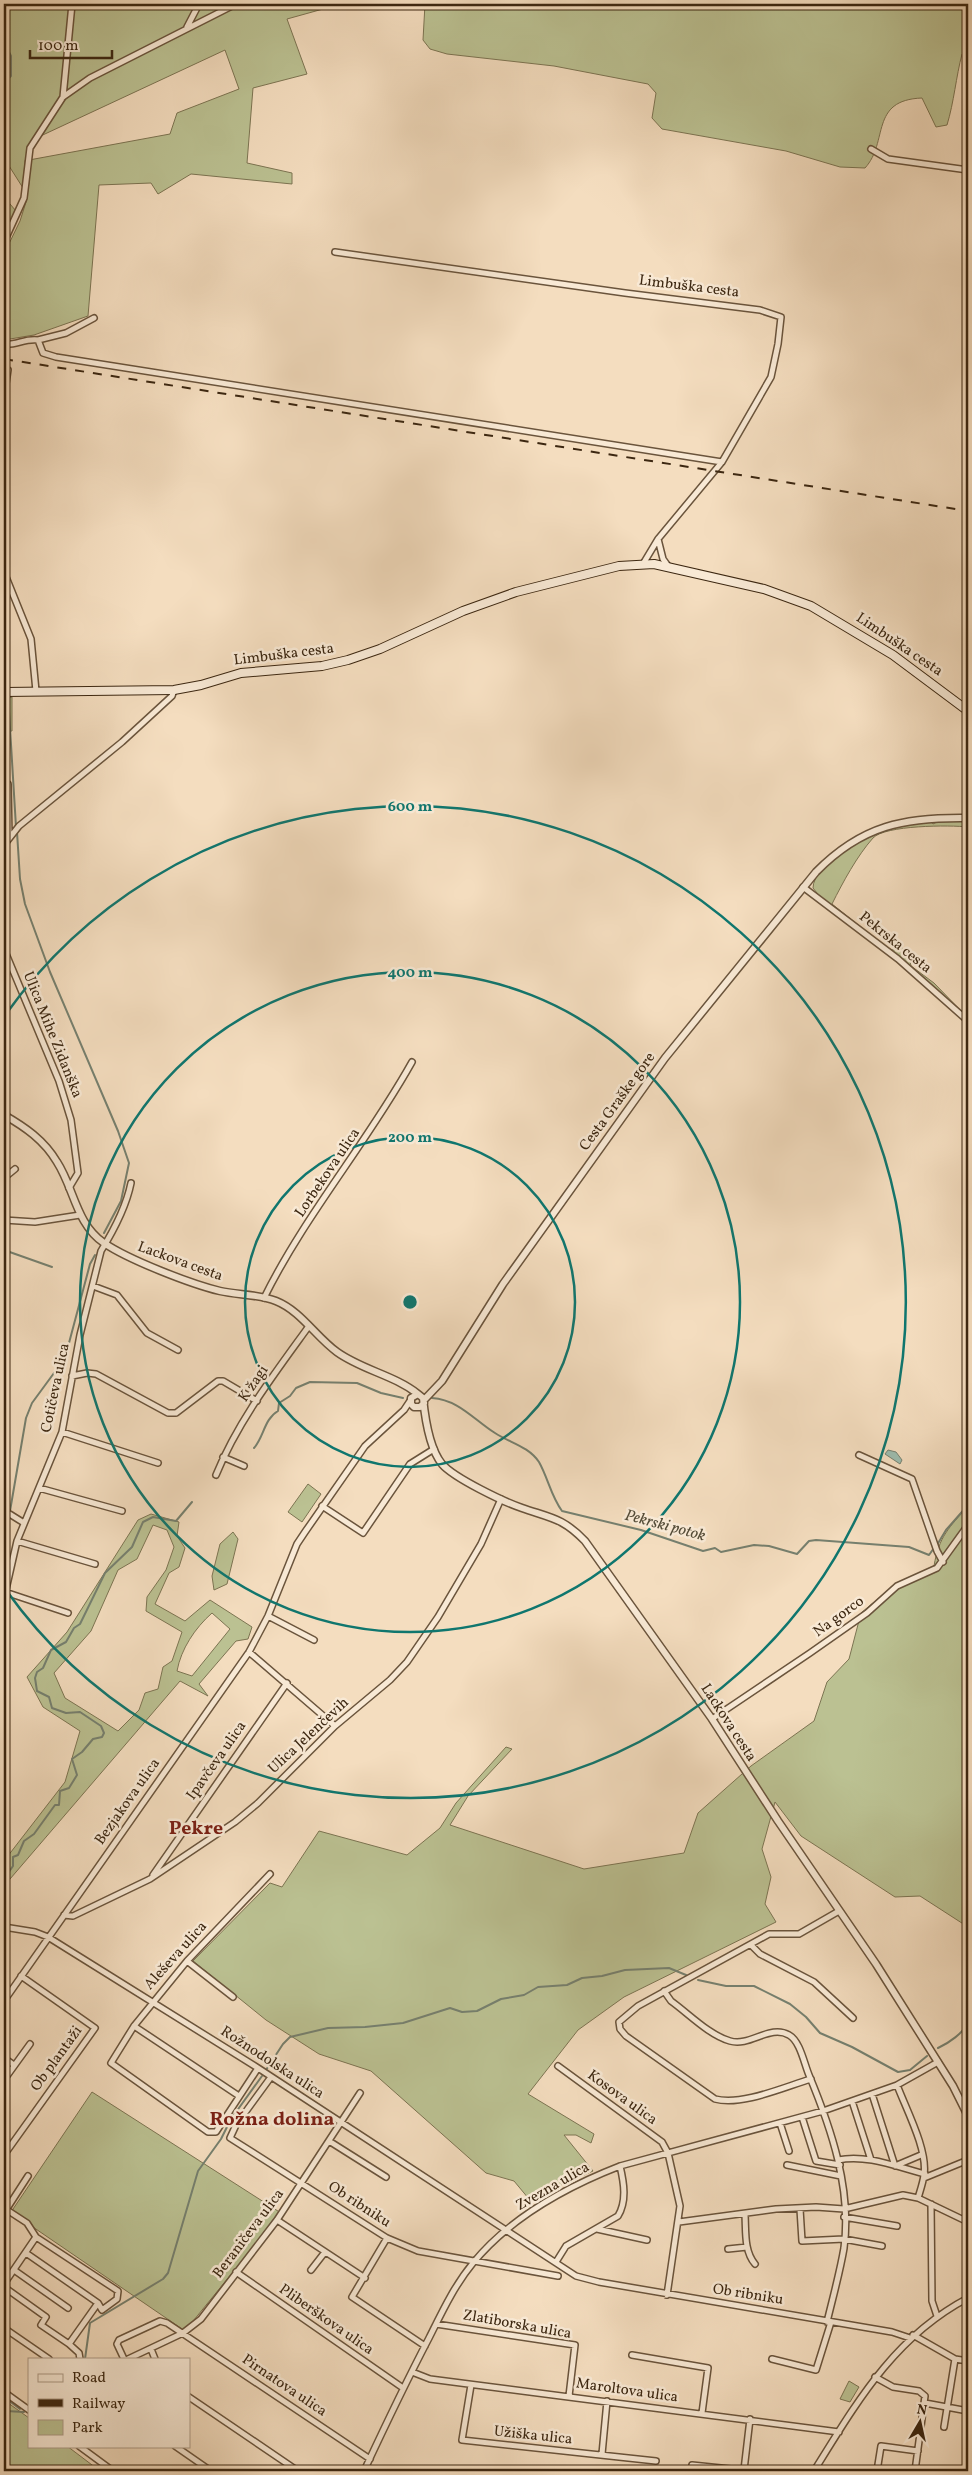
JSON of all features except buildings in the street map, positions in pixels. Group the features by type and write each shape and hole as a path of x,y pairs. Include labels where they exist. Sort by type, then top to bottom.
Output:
{"main road":[{"name":"Limbuška cesta","path":"8,692 188,689 241,673 322,666 342,662 380,649 463,611 516,592 593,571 628,564 643,564 668,566 764,589 811,606 893,655 968,711"}],"street":[{"path":"63,97 72,4"},
{"path":"187,28 198,4"},
{"path":"4,242 24,198 30,148 63,97 90,78 236,4"},
{"path":"871,149 888,159 968,170"},
{"name":"Limbuška cesta","path":"336,252 774,313 781,317 770,377 722,462 658,539 643,564"},
{"path":"4,344 10,345 24,339 38,340 66,333 94,318"},
{"path":"38,340 43,353 56,357 722,462"},
{"path":"4,397 8,370"},
{"path":"658,539 663,559 668,566"},
{"path":"4,572 31,640 36,691"},
{"path":"4,845 17,828 122,742 172,696 174,690"},
{"path":"4,781 8,784 9,838"},
{"name":"Cesta Graške gore","path":"421,1398 436,1388 531,1244 665,1058 803,887 832,856 856,838 879,828 908,820 968,818"},
{"name":"Pekrska cesta","path":"803,887 898,959 968,1021"},
{"name":"Ulica Mihe Zidanška","path":"4,949 60,1081 71,1120 78,1172 69,1188"},
{"name":"Lorbekova ulica","path":"264,1298 296,1243 367,1137 412,1062"},
{"name":"Lackova cesta","path":"4,1115 24,1126 42,1142 58,1163 80,1215 105,1244 126,1255 210,1288 264,1298 278,1302 295,1312 338,1352 385,1376 394,1378 421,1398 434,1449 442,1464 449,1470 501,1499 560,1520 585,1541 712,1719 778,1821 876,1964 965,2103 968,2116"},
{"path":"4,1178 15,1169"},
{"name":"Cotičeva ulica","path":"4,1598 17,1541 62,1432 72,1376 100,1250 121,1214 130,1183"},
{"path":"4,1220 35,1222 80,1215"},
{"path":"93,1286 117,1295 147,1333 178,1350"},
{"name":"K žagi","path":"216,1475 223,1457 257,1401 308,1326"},
{"path":"72,1376 87,1373 96,1374 168,1413 176,1413 218,1381 223,1381 257,1401"},
{"path":"385,1376 404,1388 413,1403 425,1417"},
{"path":"413,1403 421,1398"},
{"path":"413,1403 421,1398"},
{"name":"Bezjakova ulica","path":"4,2001 249,1652 268,1616 297,1544 322,1506 364,1446 413,1403"},
{"path":"62,1432 158,1463"},
{"path":"322,1506 363,1533 410,1464 434,1449"},
{"path":"859,1455 912,1479 937,1551 943,1562"},
{"path":"223,1457 244,1466"},
{"path":"39,1488 122,1511"},
{"name":"Ulica Jelenčevih","path":"64,1915 73,1916 150,1879 235,1822 258,1803 335,1726 407,1662 460,1581 501,1499"},
{"path":"4,1505 8,1513 24,1523"},
{"name":"Na gorco","path":"712,1719 810,1653 866,1612 897,1586 937,1568 968,1524"},
{"path":"17,1541 95,1564"},
{"path":"5,1592 68,1612"},
{"path":"268,1616 314,1640"},
{"path":"249,1652 335,1726"},
{"name":"Ipavčeva ulica","path":"150,1879 287,1683"},
{"name":"Aleševa ulica","path":"239,2096 216,2132 208,2132 110,2063 152,2002 187,1961 270,1874"},
{"path":"811,2079 739,2100 725,2102 715,2100 660,2061 620,2028 619,2022 624,2016 664,1991 769,1934 800,1934 839,1911"},
{"path":"4,1927 35,1932 48,1937"},
{"name":"Rožnodolska ulica","path":"48,1937 258,2068 506,2230"},
{"path":"751,1944 760,1954 814,1982 853,2018"},
{"path":"187,1961 233,1996"},
{"name":"Ob plantaži","path":"4,2148 7,2151 95,2028 21,1976"},
{"path":"664,1991 671,2001 730,2041 742,2042 771,2033 783,2032 790,2036 811,2079 839,2162 844,2209 844,2239 829,2322 816,2370 772,2359"},
{"path":"134,2026 239,2096 258,2068"},
{"path":"4,2080 30,2044"},
{"path":"4,2058 14,2065"},
{"name":"Zvezna ulica","path":"364,2471 403,2388 453,2290 474,2262 506,2230 560,2193 593,2176 620,2166 823,2111 897,2085 938,2062"},
{"name":"Kosova ulica","path":"558,2066 662,2142 668,2153"},
{"name":"Ob ribniku","path":"270,2077 236,2125 230,2138 387,2238 418,2251 558,2276"},
{"path":"897,2085 910,2115 921,2155 924,2176 918,2198"},
{"name":"Beraničeva ulica","path":"130,2358 183,2333 201,2319 277,2220 360,2093"},
{"path":"872,2094 895,2166"},
{"path":"852,2101 871,2160"},
{"path":"802,2117 816,2161 839,2162 851,2157 895,2166 924,2176 968,2160"},
{"path":"780,2123 789,2151"},
{"path":"329,2141 386,2177"},
{"path":"667,2295 680,2206 668,2153"},
{"path":"895,2166 921,2155"},
{"path":"787,2165 841,2176"},
{"path":"556,2262 566,2246 613,2221 622,2209 624,2182 620,2166"},
{"path":"26,2253 98,2303 102,2310 116,2299 118,2295 118,2291 36,2237 27,2223 5,2209 28,2176"},
{"path":"679,2222 745,2215 776,2209 816,2207 844,2209 903,2195 918,2198 968,2222"},
{"path":"931,2204 932,2301 937,2316"},
{"path":"800,2209 802,2241 844,2239 882,2246"},
{"path":"745,2215 749,2258 755,2264"},
{"path":"844,2217 897,2226"},
{"path":"277,2220 365,2278"},
{"path":"597,2229 647,2240"},
{"name":"Ob ribniku","path":"506,2230 576,2276 588,2280 912,2336 955,2359"},
{"path":"36,2237 4,2286 46,2317 41,2325 69,2344 79,2353 80,2358"},
{"path":"387,2238 352,2297 424,2346"},
{"path":"728,2249 747,2247"},
{"path":"311,2270 325,2252"},
{"path":"14,2270 68,2308"},
{"name":"Pliberškova ulica","path":"236,2272 403,2388"},
{"path":"814,2471 874,2377 912,2336 937,2316 968,2298"},
{"path":"69,2344 98,2303"},
{"name":"Pirnatova ulica","path":"124,2358 117,2342 160,2321 183,2333 370,2459"},
{"name":"Zlatiborska ulica","path":"436,2324 575,2345 569,2396"},
{"path":"4,2328 48,2358"},
{"path":"151,2349 156,2358"},
{"path":"632,2355 708,2368 702,2413"},
{"path":"944,2427 955,2359 968,2361"},
{"name":"Maroltova ulica","path":"412,2372 430,2379 471,2385 750,2419 839,2432"},
{"path":"874,2377 894,2387 923,2393 925,2404 915,2471"},
{"name":"Užiška ulica","path":"471,2385 462,2440 564,2453 602,2454 656,2461"},
{"path":"4,2392 28,2409"},
{"path":"190,2398 298,2471"},
{"path":"602,2454 607,2401"},
{"path":"925,2404 968,2411"},
{"path":"692,2466 747,2471 750,2419"},
{"path":"877,2471 881,2446 918,2451"},
{"path":"82,2448 113,2471"},
{"path":"178,2448 211,2471"}],"green space":[{"path":"4,4 341,4 287,19 307,74 253,88 247,163 292,173 292,184 191,174 158,194 151,183 99,185 88,316 34,335 4,340 4,254 20,221 26,202 29,183 29,160 170,134 177,113 239,89 225,50 32,140 25,161 23,188 4,158"},
{"path":"425,4 968,4 968,52 962,54 947,125 936,127 922,98 905,101 894,106 887,114 877,146 865,168 840,167 786,151 662,129 652,118 656,93 648,84 554,66 447,54 430,49 423,40"},
{"path":"4,197 16,211 4,235"},
{"path":"12,697 12,731 9,731 6,717 7,698"},
{"path":"931,821 933,824 939,821 968,821 968,827 904,828 880,834 873,838 861,853 832,904 887,948 893,950 903,948 909,956 911,966 934,983 968,1018 917,973 821,898 813,888 815,879 822,869 856,843 889,828"},
{"path":"308,1484 321,1494 302,1522 288,1512"},
{"path":"968,1506 968,1927 920,1896 895,1897 801,1836 775,1802 762,1849 771,1877 765,1904 776,1922 624,1997 578,2030 528,2094 594,2134 591,2143 576,2135 564,2135 593,2171 529,2199 514,2181 486,2173 371,2071 319,2054 266,2020 193,1961 270,1883 282,1887 319,1831 407,1855 440,1828 456,1803 506,1747 512,1749 468,1796 450,1825 584,1869 684,1853 698,1813 751,1766 814,1721 827,1682 849,1659 861,1613 892,1587 934,1566 942,1540 950,1527"},
{"path":"151,1514 179,1522 177,1536 185,1548 179,1567 169,1573 155,1604 185,1621 210,1600 252,1627 248,1639 236,1641 199,1684 208,1696 180,1681 4,1886 4,1861 65,1782 80,1731 43,1707 27,1677 67,1632 138,1520","holes":["153,1525 167,1530 174,1547 166,1570 147,1597 146,1611 182,1632 172,1661 163,1667 158,1689 145,1693 139,1710 118,1731 65,1698 54,1673 91,1631 118,1570 137,1559","212,1613 230,1629 192,1676 177,1671 190,1639"]},
{"path":"233,1532 238,1539 227,1584 214,1590 212,1576 220,1544"},
{"path":"92,2092 281,2213 185,2331 11,2212"},
{"path":"849,2381 859,2387 850,2402 840,2399"},
{"path":"4,2400 28,2417 28,2448 70,2448 100,2471 4,2471"}],"shaded area":[{"path":"888,1450 896,1452 902,1460 900,1464 885,1454"}],"waterway":[{"path":"4,42 11,56 11,76 4,83"},
{"path":"4,611 7,618 8,690"},
{"path":"8,695 16,827"},
{"path":"17,832 20,879 25,904 50,972 118,1131 129,1163 121,1201 104,1233"},
{"path":"4,1250 52,1267"},
{"path":"10,1511 26,1418 32,1403 65,1358 90,1264 95,1255"},
{"path":"254,1448 267,1423 273,1414 278,1411 279,1403 290,1396 296,1388 310,1382 357,1383 381,1393 403,1398"},
{"name":"Pekrski potok","path":"432,1398 458,1406 495,1433 530,1452 539,1462 562,1511 641,1530 703,1551 715,1548 721,1552 754,1545 769,1546 797,1554 809,1541 816,1540 909,1547 929,1555 934,1548"},
{"path":"4,1879 13,1866 13,1857 18,1855 24,1841 34,1834 55,1805 59,1805 60,1791 69,1788 77,1775 72,1759 82,1752 93,1739 102,1737 104,1733 101,1726 80,1712 66,1713 52,1708 49,1697 37,1691 35,1678 37,1672 43,1668 51,1650 66,1642 74,1628 80,1624 105,1573 132,1547 143,1522 153,1517 176,1521 192,1502"},
{"name":"Pekrski potok","path":"937,1545 946,1530 968,1505"},
{"path":"4,1564 9,1522"},
{"path":"266,2070 283,2044 290,2037 328,2028 403,2023 450,2008 462,2012 477,2011 501,1999 524,1995 538,1987 567,1985 582,1978 602,1976 625,1970 669,1968 686,1975"},
{"path":"698,1980 726,1986 754,1986 790,2004 806,2017 820,2033 852,2047 898,2072 910,2070 927,2056"},
{"path":"938,2048 955,2037 968,2023"},
{"path":"85,2358 90,2323 163,2279 168,2273 198,2171 221,2139 231,2119 262,2076"},
{"path":"4,2397 20,2409"},
{"path":"4,2415 6,2411 24,2412"},
{"path":"963,2471 968,2468"}],"railway":[{"path":"4,359 968,511"}],"district":[{"name":"Pekre","path":"196,1829"},
{"name":"Rožna dolina","path":"272,2120"}]}
